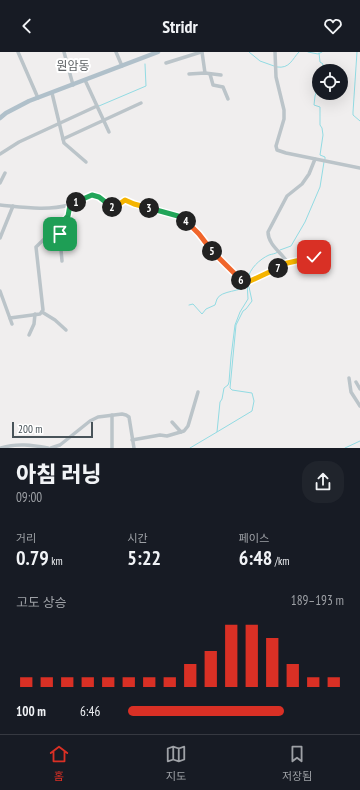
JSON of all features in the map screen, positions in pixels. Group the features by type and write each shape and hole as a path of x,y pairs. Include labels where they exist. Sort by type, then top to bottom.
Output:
{"main road":[{"path":"0,118 15,108 38,98 158,52"}],"street":[{"path":"18,52 38,98"},
{"path":"64,52 73,85"},
{"path":"116,52 122,66"},
{"path":"166,63 202,52 205,73"},
{"path":"275,52 276,77 284,110 284,119 276,146 277,150 360,168"},
{"path":"189,74 205,73 221,75"},
{"path":"210,74 213,85 222,87 228,99"},
{"path":"85,80 109,132"},
{"path":"52,93 64,143 86,162"},
{"path":"63,139 141,103"},
{"path":"0,154 59,123 97,106"},
{"path":"288,263 276,250 268,236 268,232 284,200 291,192 302,184 309,174 315,159"},
{"path":"0,181 5,174"},
{"path":"0,204 13,206 51,207 70,205 92,195 99,197 109,206 114,208 125,200 134,204 182,217 199,234 213,252 243,281 254,279 288,263 314,257"},
{"path":"42,312 43,308 36,247 68,216 70,205"},
{"path":"0,238 13,206"},
{"path":"59,226 62,261"},
{"path":"0,291 12,324"},
{"path":"10,318 42,312 66,330"},
{"path":"29,335 34,324 34,314"},
{"path":"349,378 351,392 360,406"},
{"path":"356,382 360,389"},
{"path":"132,440 160,435 167,436 184,431 188,426 198,392"},
{"path":"1,448 17,445 32,445 50,448 60,444 90,421 98,417 122,414 129,417 134,448"},
{"path":"112,415 112,448"},
{"path":"172,422 181,432"}],"waterway":[{"path":"249,52 260,61 274,66"},
{"path":"277,67 288,65 299,52"},
{"path":"308,52 318,54 322,52"},
{"path":"357,52 353,115 360,121"},
{"path":"319,53 320,62 323,64"},
{"path":"99,106 146,86 145,64"},
{"path":"315,100 314,105 320,107 320,125 323,135 320,155 325,157 325,159"},
{"path":"280,250 291,246 305,222 320,187 324,162"},
{"path":"248,279 250,272 262,259 278,252"},
{"path":"190,448 217,432 220,402 224,388 229,382 235,325 240,312 248,299 247,282"},
{"path":"189,305 193,304 202,314 206,309 215,305 219,296 227,292 241,289 247,285 249,287 252,301 243,311 236,325 230,388 232,390 252,393 254,401 252,411 217,432"},
{"path":"345,448 360,441"}],"district":[{"name":"원암동","path":"73,66"}],"route":[{"path":"60,234 59,226 68,216 70,205 92,195 99,197 109,206 114,208 125,200 134,204 182,217 199,234 213,252 238,278 243,281 250,281 265,275 276,270 283,264 314,257"}]}
